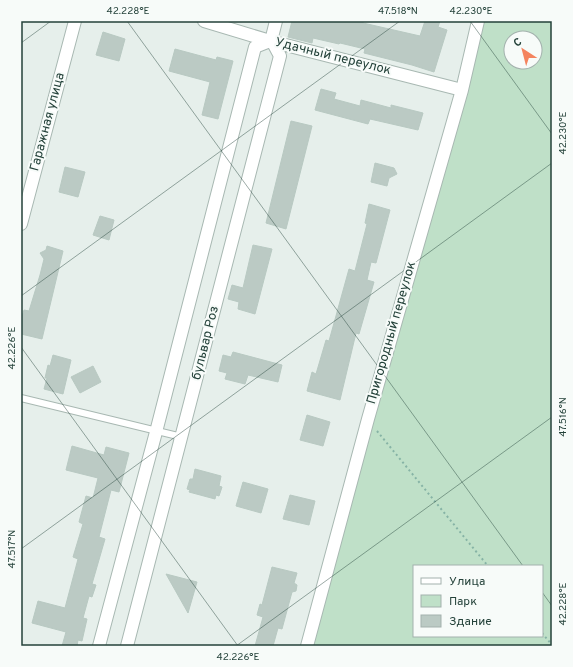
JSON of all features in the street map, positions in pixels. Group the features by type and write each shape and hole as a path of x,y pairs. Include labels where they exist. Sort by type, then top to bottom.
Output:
{"street":[{"name":"Гаражная улица","path":"21,224 75,21"},
{"name":"Удачный переулок","path":"204,21 271,41 462,90"},
{"path":"99,646 156,432 255,47 271,41 276,21"},
{"name":"Пригородный переулок","path":"307,646 368,419 462,90 478,21"},
{"name":"бульвар Роз","path":"127,646 280,56 271,41"}],"lane":[{"path":"21,398 156,432 182,436"}],"path":[{"path":"368,419 487,565"},
{"path":"543,634 552,645"}],"green space":[{"path":"474,21 552,21 552,646 312,646"}],"building":[{"path":"292,21 363,21 363,23 420,36 425,21 440,21 438,27 447,30 434,72 364,53 365,49 340,43 313,38 312,43 288,37"},
{"path":"103,32 125,39 119,61 96,55"},
{"path":"175,49 216,60 217,57 233,61 218,119 202,115 210,82 169,71"},
{"path":"321,89 336,93 334,99 360,106 361,100 391,108 391,105 423,113 418,130 370,119 368,124 315,110"},
{"path":"291,121 312,126 286,229 266,223"},
{"path":"375,163 394,168 397,174 389,178 387,186 371,182"},
{"path":"65,167 85,172 78,197 59,192"},
{"path":"369,204 390,210 376,263 371,262 367,280 374,282 359,334 356,333 340,400 307,391 312,372 316,374 326,340 329,341 349,269 355,271 367,224 365,223"},
{"path":"100,216 114,220 109,240 93,235"},
{"path":"253,245 272,249 255,314 238,309 239,302 228,299 232,285 243,288"},
{"path":"47,246 63,251 42,339 21,334 21,320 24,310 29,311 44,259 40,253 46,250"},
{"path":"233,352 282,365 278,382 248,375 245,384 225,379 227,373 219,371 223,355 231,357"},
{"path":"53,355 71,360 63,394 44,389 48,365 50,366"},
{"path":"93,366 101,382 80,393 71,377"},
{"path":"307,415 330,422 323,446 300,440"},
{"path":"72,446 104,455 106,447 129,453 119,492 111,490 99,537 105,539 92,584 96,585 92,597 89,596 83,618 87,619 82,641 78,640 77,646 62,646 66,632 32,623 38,601 65,608 78,559 73,557 83,524 79,522 86,496 93,498 98,478 66,470"},
{"path":"195,469 221,476 219,486 222,487 219,496 216,495 215,499 189,492 190,490 187,489 190,479 193,479"},
{"path":"243,482 268,489 261,513 236,506"},
{"path":"290,495 315,501 309,525 283,519"},
{"path":"272,567 297,573 294,583 297,585 296,591 292,592 282,629 278,628 273,646 255,646 263,617 257,615 260,604 262,605"},
{"path":"166,574 197,582 188,613"}]}
